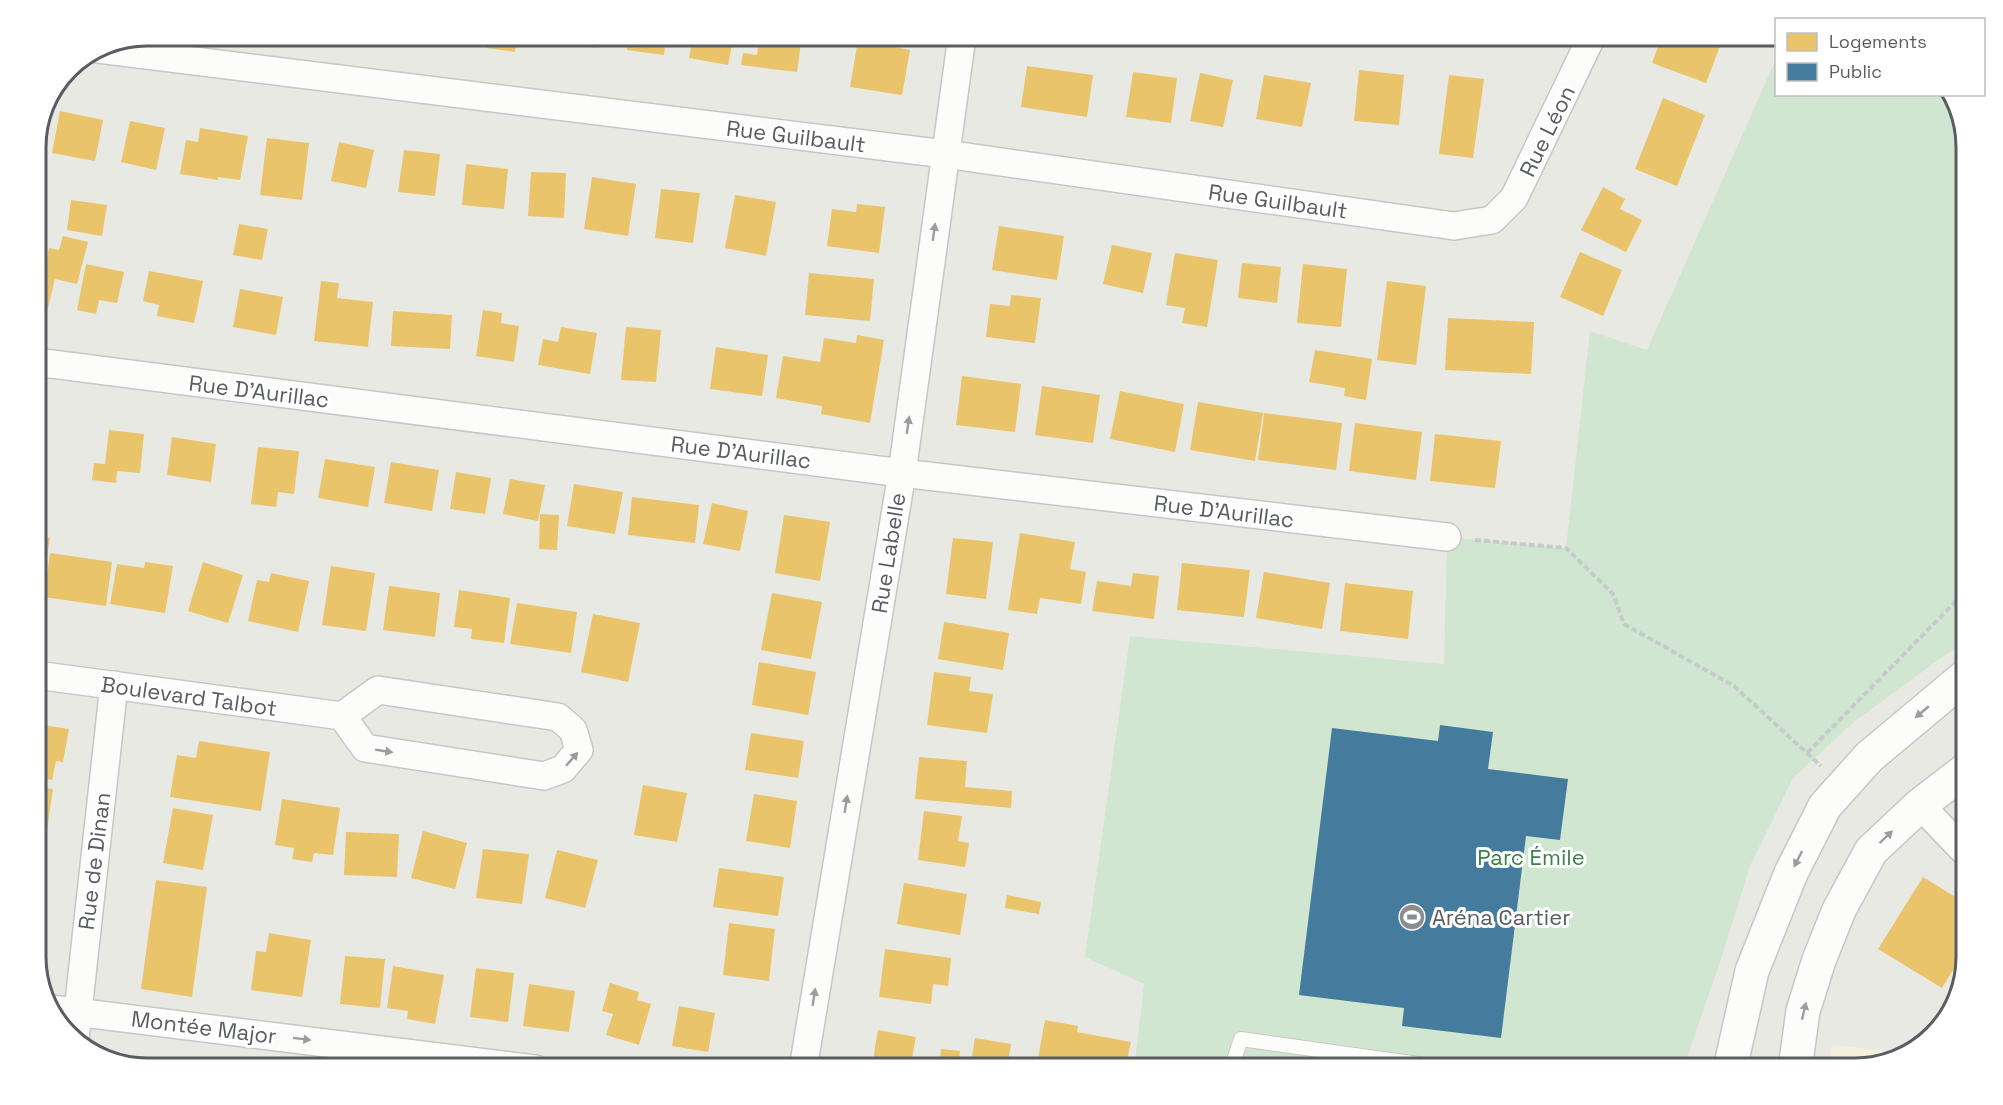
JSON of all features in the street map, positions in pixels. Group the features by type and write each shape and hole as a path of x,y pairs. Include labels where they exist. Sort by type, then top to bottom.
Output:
{"street":[{"name":"Rue Labelle","path":"805,1058 902,473 961,46"},
{"name":"Rue Léon","path":"1492,219 1514,198 1587,46"},
{"name":"Rue Guilbault","path":"117,51 945,154 1454,226 1492,219"},
{"name":"Rue D'Aurillac","path":"47,363 902,473 1447,537"},
{"name":"Boulevard Talbot","path":"47,676 342,716"},
{"path":"1732,1058 1752,971 1791,873 1825,806 1869,757 1956,684"},
{"name":"Rue de Dinan","path":"68,1019 114,685"},
{"path":"378,690 558,717 573,730 579,750 563,769 544,776 364,748 342,716 378,690"},
{"path":"1797,1058 1803,1011 1819,960 1839,910 1871,851 1920,805 1956,777"},
{"path":"1920,805 1956,843"},
{"name":"Montée Major","path":"69,1020 430,1058"}],"lane":[{"path":"1235,1058 1241,1039 1376,1058"}],"path":[{"path":"1447,537 1566,548 1612,594 1624,624 1734,686 1843,786"},
{"path":"1808,753 1956,601"}],"shaded area":[{"path":"1832,1045 1891,1052 1869,1058 1830,1058"}],"green space":[{"name":"Parc Émile","path":"1775,61 1775,96 1942,96 1951,115 1956,141 1956,647 1855,721 1793,778 1750,866 1687,1058 1135,1058 1144,984 1085,957 1130,636 1444,664 1447,537 1566,548 1590,331 1647,350"}],"building: Logements":[{"path":"487,46 516,46 515,52 487,48"},
{"path":"628,46 665,46 664,55 627,50"},
{"path":"691,46 732,46 728,65 689,58"},
{"path":"758,46 801,46 797,72 741,65 743,53 757,55"},
{"path":"857,46 889,46 910,50 902,95 850,87"},
{"path":"1658,46 1720,46 1706,83 1652,63"},
{"path":"1027,66 1093,75 1087,117 1021,107"},
{"path":"1359,70 1404,75 1399,125 1354,121"},
{"path":"1133,72 1177,78 1171,123 1126,117"},
{"path":"1200,73 1233,80 1223,127 1190,121"},
{"path":"1264,75 1311,83 1302,127 1256,119"},
{"path":"1449,75 1484,79 1473,158 1439,154"},
{"path":"1663,98 1705,115 1677,186 1635,169"},
{"path":"60,111 103,120 95,161 52,153"},
{"path":"130,121 165,128 156,170 121,162"},
{"path":"200,128 248,136 240,180 218,177 218,180 180,174 186,140 198,142"},
{"path":"267,138 309,143 302,200 260,195"},
{"path":"339,142 374,150 366,188 331,181"},
{"path":"404,150 440,154 435,196 398,192"},
{"path":"466,164 508,169 504,209 462,205"},
{"path":"531,172 566,173 564,218 528,216"},
{"path":"592,177 636,184 628,236 584,229"},
{"path":"1603,187 1625,199 1620,209 1642,220 1626,252 1581,230"},
{"path":"661,189 700,193 693,243 655,238"},
{"path":"735,195 776,202 766,256 725,248"},
{"path":"71,200 107,205 102,236 67,230"},
{"path":"857,204 885,207 879,253 827,246 832,209 856,212"},
{"path":"239,224 268,229 262,260 233,255"},
{"path":"999,226 1064,236 1057,280 992,270"},
{"path":"63,236 88,242 77,284 55,279 48,308 47,258 49,248 59,250"},
{"path":"1112,245 1152,253 1143,293 1103,284"},
{"path":"1580,252 1622,270 1603,316 1560,297"},
{"path":"1175,253 1218,260 1207,327 1182,323 1185,308 1166,305"},
{"path":"1242,263 1281,267 1277,303 1238,298"},
{"path":"86,264 124,272 117,303 99,300 96,314 77,310"},
{"path":"1303,264 1347,269 1341,327 1297,323"},
{"path":"149,271 203,281 194,323 157,316 159,305 143,301"},
{"path":"809,273 874,279 870,321 805,315"},
{"path":"321,281 339,283 337,298 373,302 368,347 314,341"},
{"path":"1387,281 1426,286 1416,365 1377,360"},
{"path":"240,289 283,297 276,335 233,327"},
{"path":"1011,295 1041,298 1035,343 986,337 990,304 1010,306"},
{"path":"483,310 502,313 501,323 519,326 514,362 476,356"},
{"path":"393,311 452,315 450,349 391,346"},
{"path":"1448,318 1534,322 1531,374 1445,370"},
{"path":"561,327 597,333 590,374 538,365 543,339 558,342"},
{"path":"626,327 661,330 656,382 621,380"},
{"path":"857,335 884,340 870,423 821,414 822,406 776,398 783,356 820,362 824,338 856,343"},
{"path":"716,347 768,355 762,396 710,389"},
{"path":"1315,350 1372,359 1366,400 1344,396 1345,388 1309,382"},
{"path":"962,376 1021,384 1015,432 956,425"},
{"path":"1042,386 1100,395 1093,443 1035,435"},
{"path":"1120,391 1184,404 1175,452 1110,439"},
{"path":"1198,402 1263,413 1255,461 1190,450"},
{"path":"1264,413 1342,423 1336,470 1258,460"},
{"path":"1355,423 1422,432 1416,480 1349,471"},
{"path":"109,430 144,434 140,473 117,471 116,483 92,480 94,463 105,464"},
{"path":"1435,434 1501,441 1495,488 1430,481"},
{"path":"172,437 216,444 211,482 167,475"},
{"path":"258,447 299,451 294,494 278,492 276,507 251,504"},
{"path":"325,459 375,467 368,507 318,498"},
{"path":"391,462 439,470 432,511 384,503"},
{"path":"456,472 491,478 485,514 450,509"},
{"path":"510,479 545,485 538,521 503,514"},
{"path":"574,484 623,492 615,534 567,526"},
{"path":"632,497 699,505 695,543 628,535"},
{"path":"712,503 748,511 740,551 703,544"},
{"path":"540,514 559,515 557,550 539,549"},
{"path":"784,515 830,522 820,581 775,573"},
{"path":"1020,533 1075,542 1070,569 1086,572 1081,604 1040,598 1037,614 1008,610"},
{"path":"47,537 50,538 47,556"},
{"path":"953,538 993,542 986,599 946,594"},
{"path":"50,553 112,562 106,606 47,597"},
{"path":"145,562 173,566 165,613 110,604 117,564 144,568"},
{"path":"203,562 243,575 228,623 188,611"},
{"path":"1182,563 1250,570 1244,617 1177,610"},
{"path":"331,566 375,573 366,631 322,625"},
{"path":"1264,572 1330,583 1322,629 1256,618"},
{"path":"271,573 309,581 298,632 248,621 257,580 269,582"},
{"path":"1133,573 1159,576 1154,619 1092,611 1097,581 1131,586"},
{"path":"1345,583 1413,591 1408,639 1340,631"},
{"path":"389,586 440,593 435,637 383,630"},
{"path":"459,590 510,598 504,643 471,639 472,629 454,627"},
{"path":"772,593 822,602 811,659 761,650"},
{"path":"517,603 577,612 571,653 510,644"},
{"path":"593,614 640,623 628,682 581,672"},
{"path":"944,622 1009,633 1003,670 938,659"},
{"path":"759,662 816,672 808,715 752,705"},
{"path":"934,672 971,677 969,691 993,694 987,733 927,725"},
{"path":"47,726 69,729 63,762 56,761 52,780 47,779"},
{"path":"751,733 804,741 798,778 745,770"},
{"path":"199,741 270,752 261,811 170,797 177,755 196,758"},
{"path":"919,757 967,761 965,787 1012,791 1011,808 915,799"},
{"path":"643,785 687,793 677,842 634,835"},
{"path":"47,788 53,789 47,830"},
{"path":"754,794 797,801 790,848 746,841"},
{"path":"282,799 340,808 333,855 314,853 312,862 292,859 294,848 275,845"},
{"path":"173,808 213,815 203,870 163,863"},
{"path":"924,811 962,816 958,841 969,843 965,867 918,860"},
{"path":"423,831 467,843 455,889 411,878"},
{"path":"346,832 399,834 397,877 344,875"},
{"path":"483,849 529,854 522,904 476,898"},
{"path":"557,850 598,860 585,908 545,898"},
{"path":"719,868 784,877 778,916 713,907"},
{"path":"1923,877 1956,897 1956,965 1942,988 1878,949"},
{"path":"156,880 207,887 192,997 141,989"},
{"path":"904,883 967,894 960,935 897,924"},
{"path":"1007,895 1041,902 1039,914 1005,908"},
{"path":"729,923 775,929 769,981 723,975"},
{"path":"269,933 311,940 302,997 251,990 256,951 266,952"},
{"path":"885,949 951,958 948,986 933,984 931,1004 879,997"},
{"path":"345,956 385,959 380,1008 340,1004"},
{"path":"393,966 444,975 435,1024 407,1019 408,1011 387,1008"},
{"path":"476,968 514,973 508,1022 470,1017"},
{"path":"610,983 639,992 637,1000 651,1004 639,1045 606,1035 613,1014 602,1011"},
{"path":"529,984 575,991 569,1032 523,1026"},
{"path":"679,1006 715,1013 708,1052 672,1046"},
{"path":"1045,1020 1078,1026 1077,1032 1131,1042 1127,1058 1038,1058"},
{"path":"878,1030 916,1037 912,1058 873,1058"},
{"path":"975,1038 1011,1044 1009,1058 972,1058"},
{"path":"941,1049 960,1051 959,1058 940,1058"}],"building: Public":[{"name":"Aréna Cartier","path":"1440,725 1493,732 1488,769 1568,779 1560,840 1526,836 1501,1038 1402,1026 1404,1008 1299,995 1332,728 1438,741"}],"place":[{"name":"Aréna Cartier","path":"1412,917"}]}
